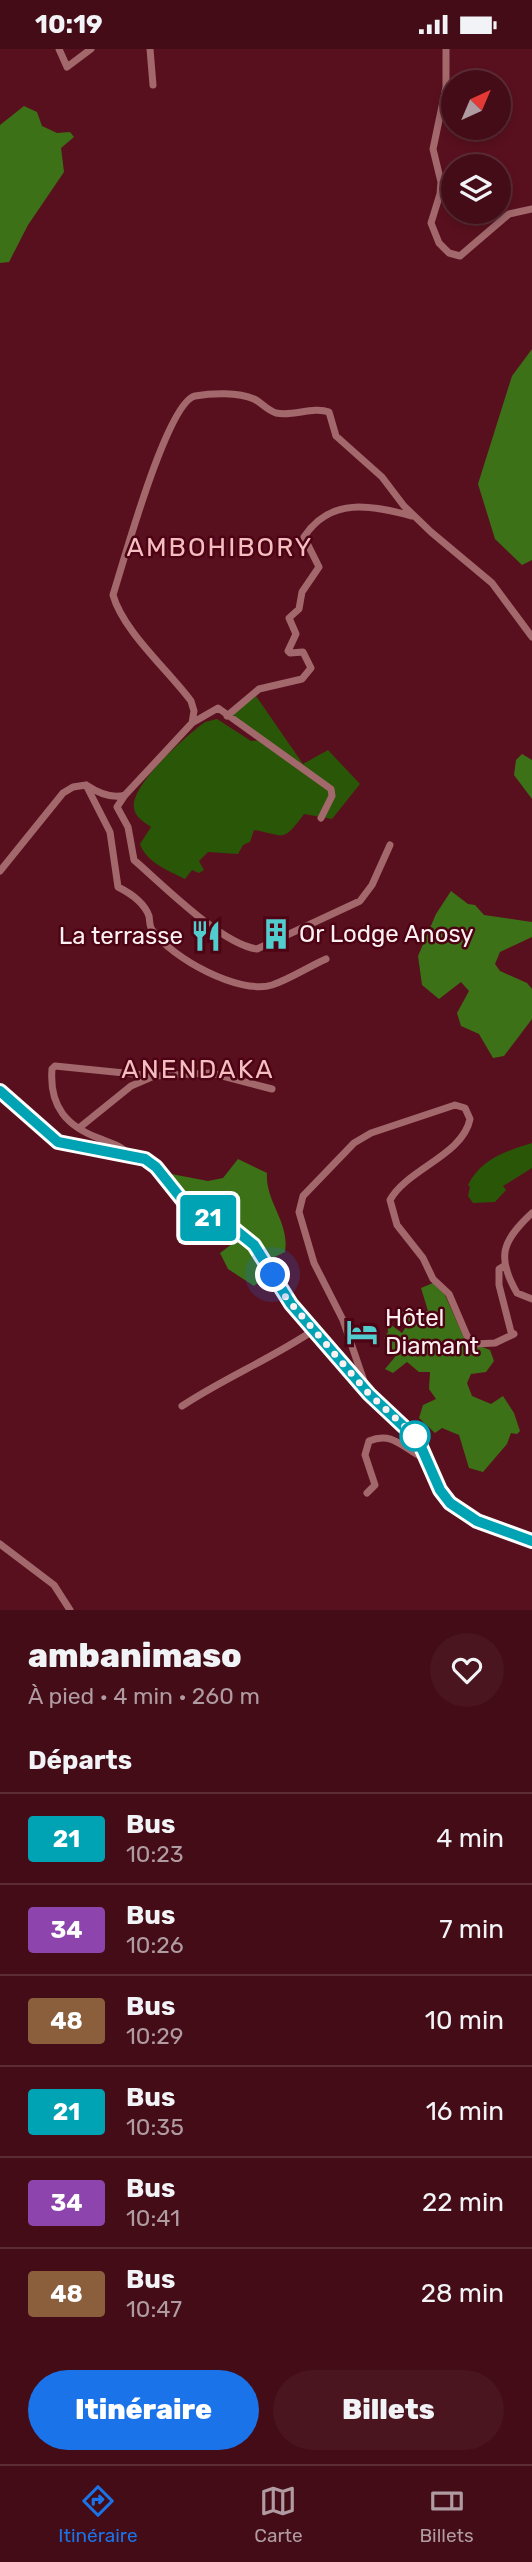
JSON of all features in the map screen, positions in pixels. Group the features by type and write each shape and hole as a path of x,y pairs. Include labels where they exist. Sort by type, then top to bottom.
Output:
{"main road":[{"path":"0,1091 58,1142 145,1159 165,1177 192,1212 228,1224 249,1240 265,1259 283,1294 369,1394 410,1430 440,1490 459,1510 486,1525 532,1541"}],"street":[{"path":"59,49 67,67 91,49"},
{"path":"150,49 153,85"},
{"path":"446,49 446,87 433,149 441,182 432,223 435,238 445,250 460,256 509,214 532,209"},
{"path":"192,723 194,711 191,701 133,631 116,606 113,595 165,436 188,399 238,395 255,399 270,411 281,414 325,410 329,412 336,436 382,477 416,517 492,583 532,637"},
{"path":"227,716 259,689 302,679 311,667 303,652 288,651 296,634 289,618 299,609 302,592 319,567 304,537 308,532 327,512 345,508 364,506 416,517"},
{"path":"321,818 332,796 331,789 214,708 192,723 117,807 128,827 134,860 190,911 257,950 360,901 372,885 390,845"},
{"path":"0,871 63,793 86,785 97,792 117,797 125,795"},
{"path":"86,785 110,832 118,887 131,894 145,908 150,929 194,965 240,984 260,986 271,985 326,958"},
{"path":"130,1155 122,1148 66,1121 55,1104 52,1076 55,1066 154,1076 211,1073 272,1089"},
{"path":"79,1128 131,1086 154,1076"},
{"path":"369,1394 343,1320 314,1263 299,1212 303,1196 354,1143 371,1133 455,1105 466,1108 470,1119 465,1134 425,1169 403,1182 390,1200 392,1215 423,1258 433,1279 449,1294 467,1336 475,1344 495,1343 514,1334 510,1332 499,1285 499,1269 504,1266"},
{"path":"532,1213 506,1244 504,1266 517,1293 532,1299"},
{"path":"182,1406 211,1387 282,1351 314,1330"},
{"path":"367,1493 375,1485 365,1455 369,1441 383,1435 405,1443 413,1454 426,1459"},
{"path":"0,1544 54,1585 70,1610"}],"green space":[{"path":"24,106 37,112 42,126 57,133 70,132 74,137 61,148 64,172 28,225 9,262 0,263 0,125"},
{"path":"532,349 532,560 522,565 495,539 478,484 512,376"},
{"path":"256,696 303,764 328,750 360,784 332,819 304,814 287,834 282,835 254,830 250,842 243,845 238,854 208,852 199,861 204,870 199,873 192,870 185,879 159,865 143,850 140,844 151,827 136,814 135,798 161,761 205,722 217,719 251,741 261,740 229,715"},
{"path":"522,754 532,760 532,799 514,775 516,760"},
{"path":"451,891 468,904 475,905 484,915 532,922 532,937 500,952 495,964 500,971 527,983 532,989 532,1019 504,1056 493,1058 479,1034 461,1026 457,1013 469,991 461,982 439,999 422,985 418,956 436,914"},
{"path":"532,1143 532,1168 503,1186 506,1190 495,1202 473,1203 468,1196 468,1185 473,1176 487,1162"},
{"path":"238,1159 267,1173 267,1183 286,1241 285,1252 268,1260 250,1237 201,1216 182,1201 166,1173 208,1181 223,1178"},
{"path":"229,1232 258,1257 263,1278 254,1286 228,1269 220,1253 232,1244 225,1236"},
{"path":"433,1283 445,1295 465,1340 490,1350 494,1361 486,1372 471,1374 467,1383 472,1396 491,1404 503,1396 514,1413 520,1431 517,1434 511,1433 507,1444 483,1472 469,1468 459,1435 442,1428 435,1433 419,1418 423,1405 436,1399 429,1389 430,1372 419,1372 407,1362 393,1373 385,1369 395,1357 384,1338 388,1332 387,1322 402,1333 407,1325 397,1314 409,1309 418,1313 428,1311 421,1288"}],"bus line":[{"name":"21","path":"0,1091 58,1142 145,1159 165,1177 192,1212 228,1224 244,1235 265,1259 283,1294 369,1394 415,1436 440,1490 450,1503 477,1521 532,1541"}],"place":[{"name":"Or Lodge Anosy","path":"276,934"},
{"name":"La terrasse","path":"206,936"},
{"name":"Hôtel Diamant","path":"362,1332"}],"district":[{"name":"AMBOHIBORY","path":"220,547"},
{"name":"ANENDAKA","path":"198,1069"}],"route":[{"path":"273,1275 283,1294 369,1394 415,1436"}]}
